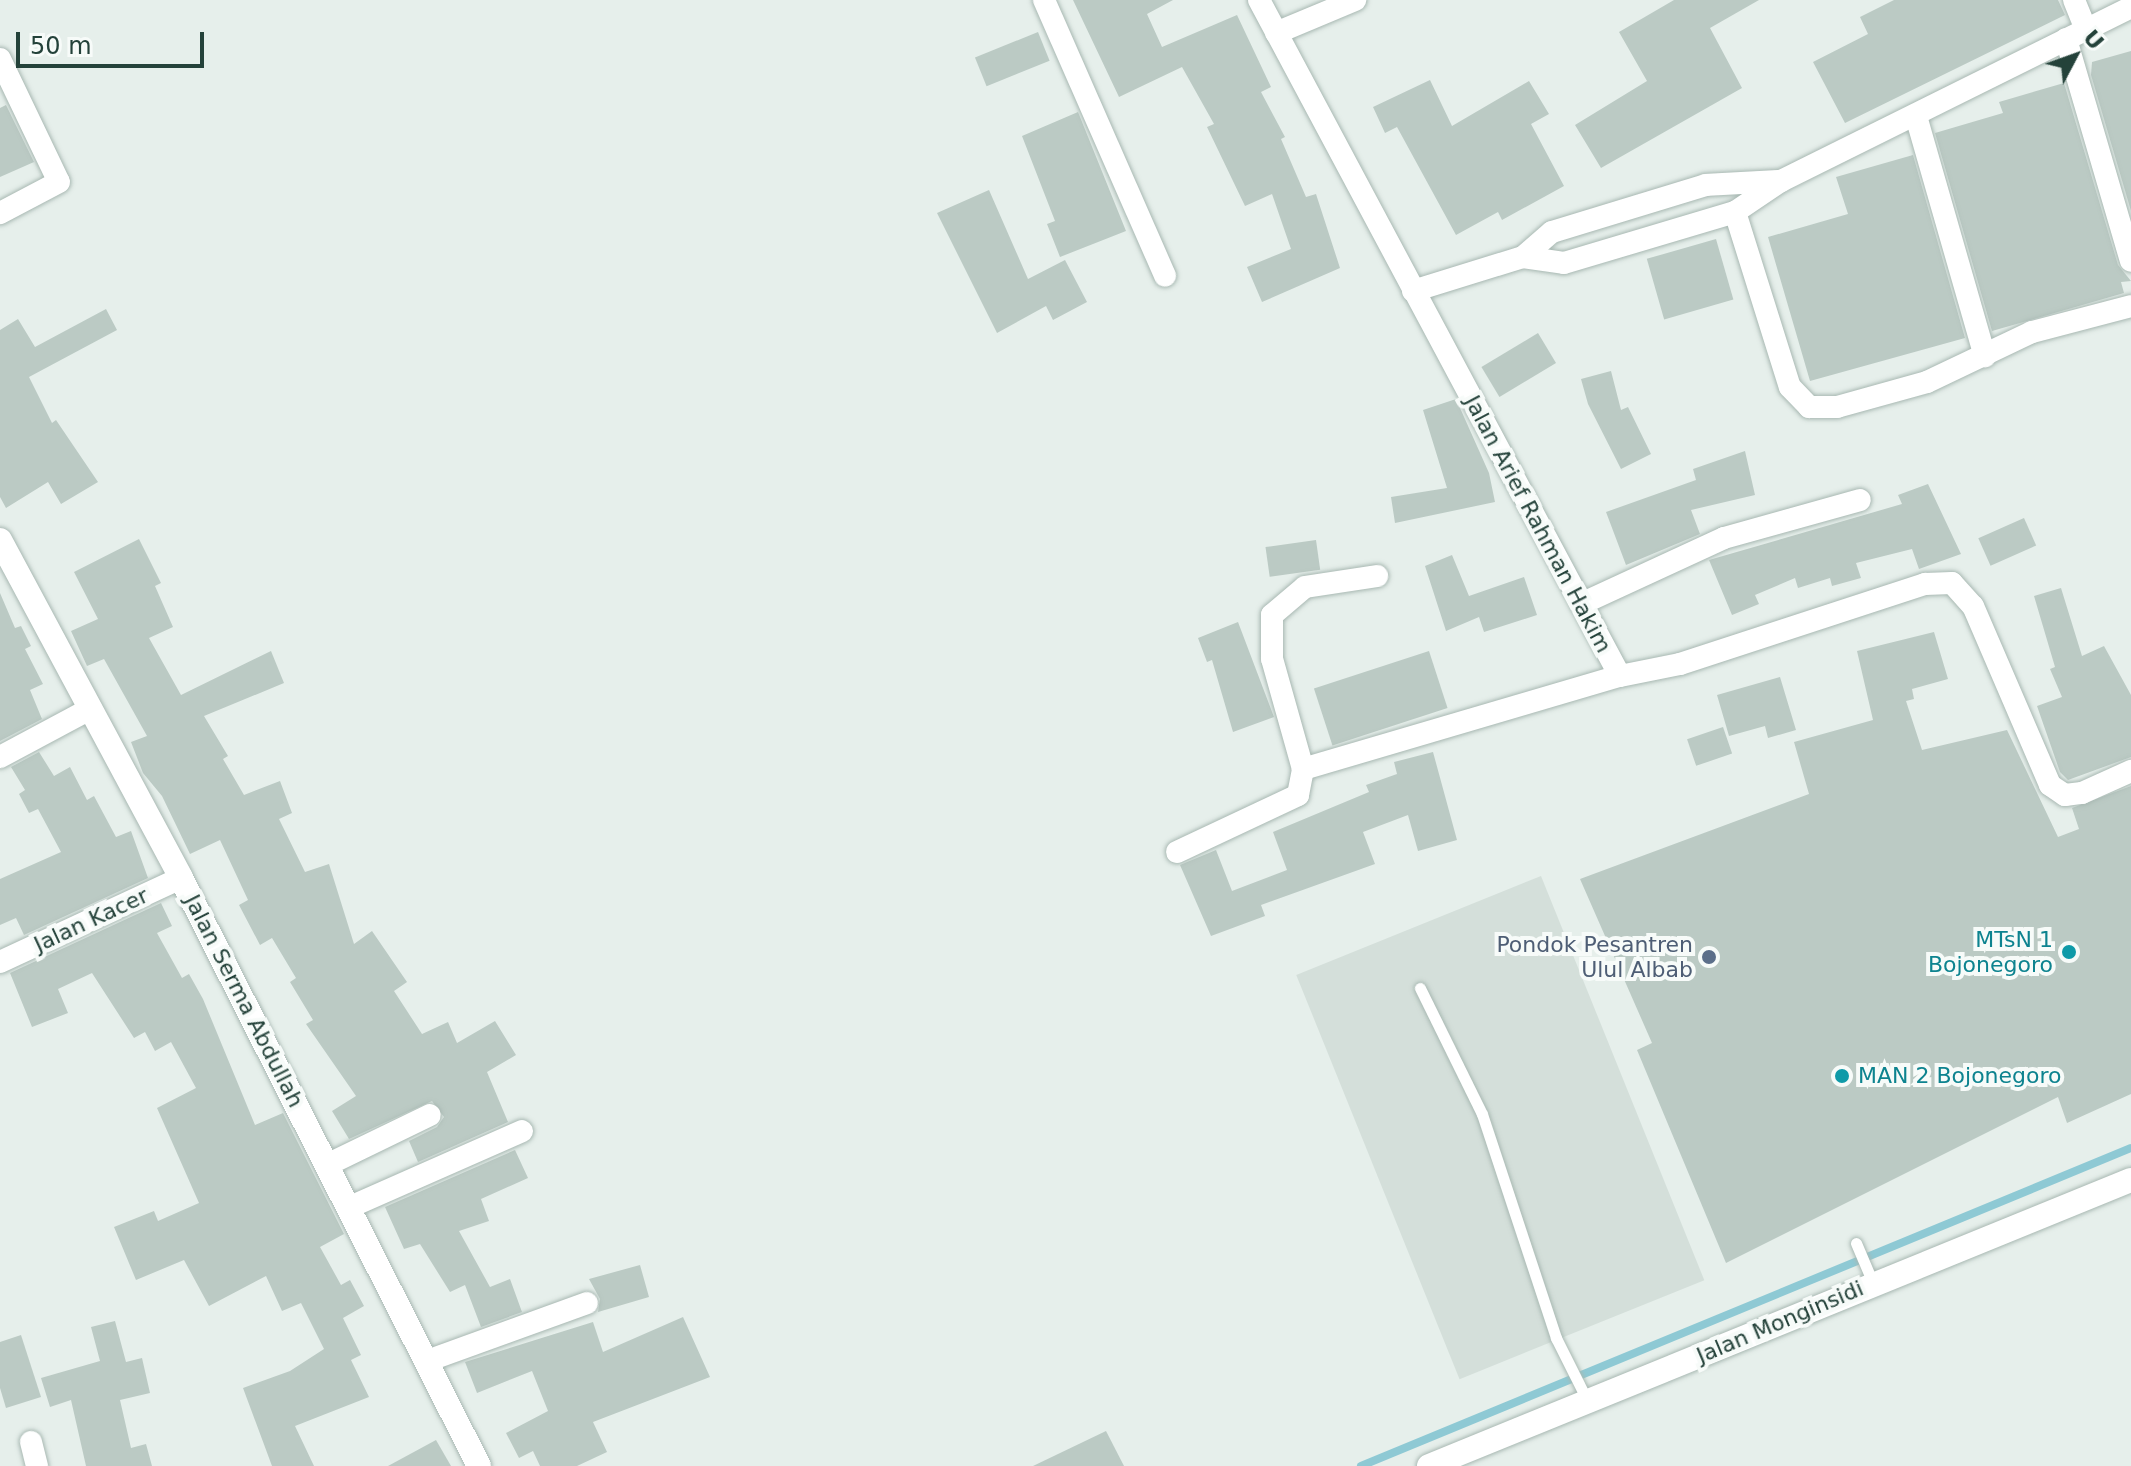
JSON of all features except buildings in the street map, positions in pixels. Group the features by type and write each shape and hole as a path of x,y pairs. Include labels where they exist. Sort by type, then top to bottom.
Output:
{"main road":[{"name":"Jalan Serma Abdullah","path":"0,540 181,878 329,1164 476,1465"},
{"name":"Jalan Monginsidi","path":"1429,1466 1585,1395 1871,1279 2131,1180"}],"street":[{"path":"1044,0 1165,276"},
{"name":"Jalan Arief Rahman Hakim","path":"1259,0 1620,676 1680,664 1925,584 1952,583 1973,606 2050,785 2065,795 2082,793 2131,771"},
{"path":"1276,33 1355,0"},
{"path":"2074,0 2076,35 2131,261"},
{"path":"1523,257 1564,263 1726,215 1781,181 2131,7"},
{"path":"0,59 59,182 0,213"},
{"path":"1916,116 1985,356"},
{"path":"1413,291 1523,257 1552,232 1706,185 1781,181"},
{"path":"1706,185 1726,215 1790,387 1809,407 1837,407 1927,382 2048,326 2131,306"},
{"path":"1581,604 1724,538 1860,500"},
{"path":"1177,852 1288,803 1298,795 1303,769 1272,659 1272,615 1305,587 1377,576"},
{"path":"1303,769 1620,676"},
{"path":"0,757 90,709"},
{"name":"Jalan Kacer","path":"0,962 181,878"},
{"path":"329,1164 430,1115"},
{"path":"350,1207 522,1131"},
{"path":"427,1361 587,1303"},
{"path":"31,1442 37,1466"}],"lane":[{"path":"1420,988 1482,1114 1568,1360 1585,1395"},
{"path":"1856,1243 1871,1279"}],"shaded area":[{"path":"1541,876 1704,1280 1460,1379 1296,975"}],"waterway":[{"path":"1361,1466 2131,1148"}],"place":[{"name":"MTsN 1 Bojonegoro","path":"2069,952"},
{"name":"Pondok Pesantren Ulul Albab","path":"1709,957"},
{"name":"MAN 2 Bojonegoro","path":"1842,1076"}]}
